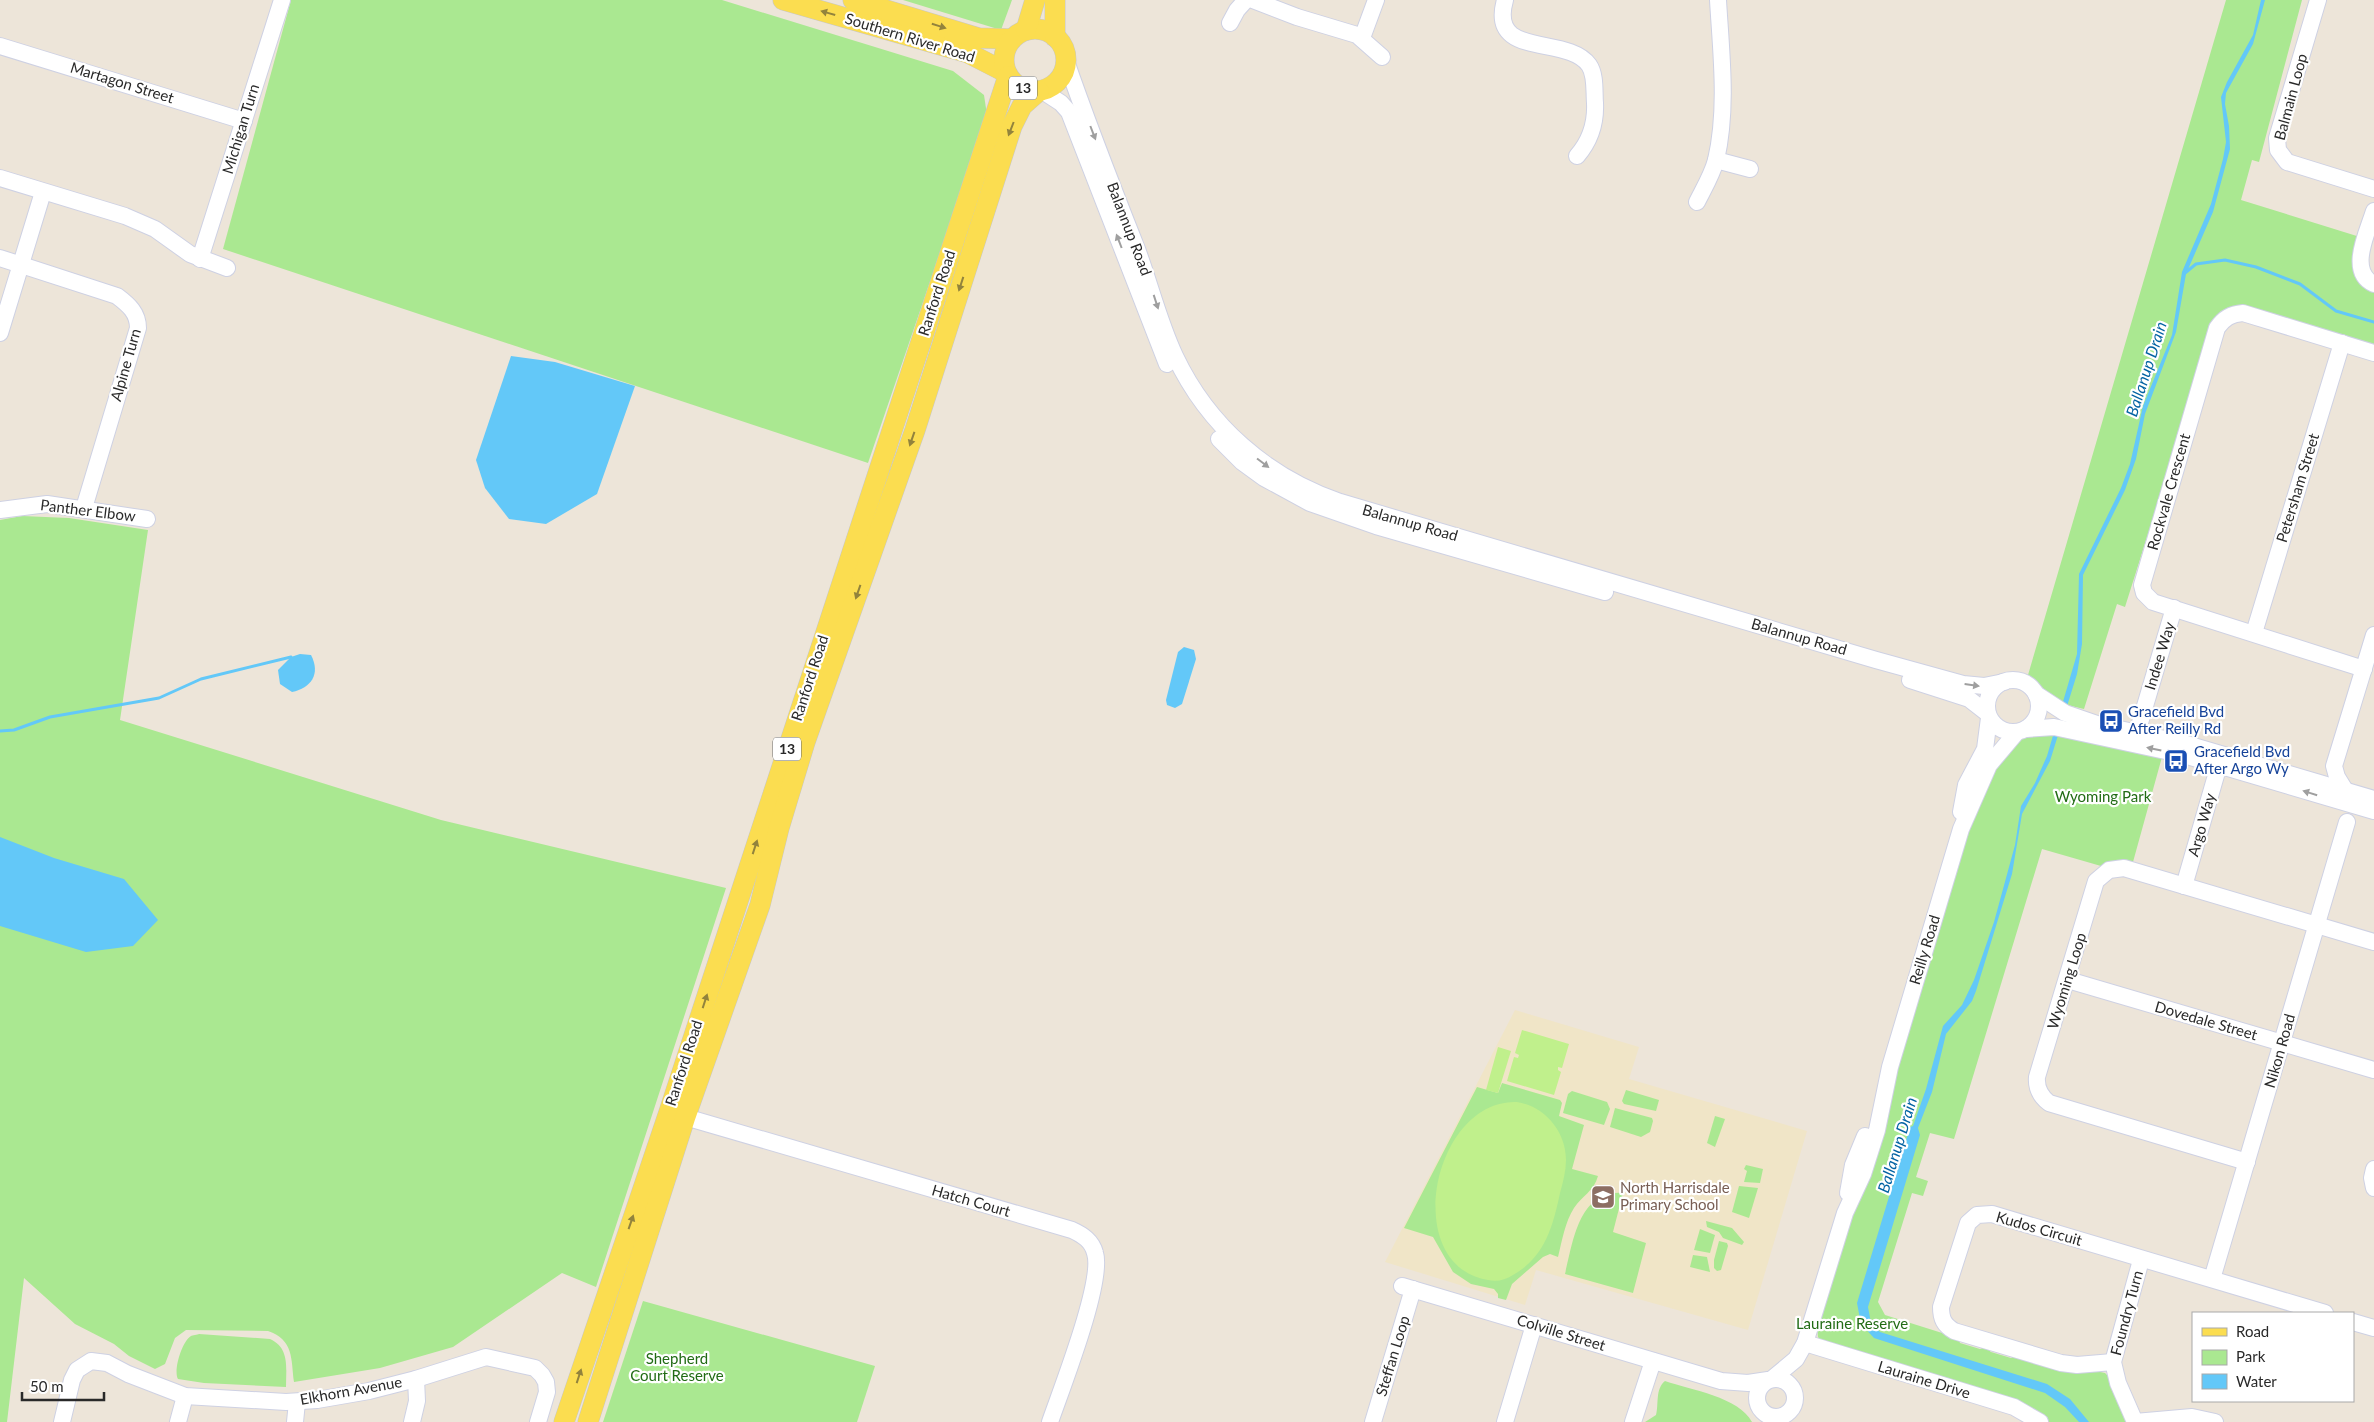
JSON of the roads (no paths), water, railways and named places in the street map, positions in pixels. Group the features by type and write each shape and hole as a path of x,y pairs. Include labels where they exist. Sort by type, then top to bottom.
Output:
{"main road":[{"name":"Southern River Road","path":"783,0 968,53 1008,74"},
{"name":"Southern River Road","path":"853,0 974,37 1020,35"},
{"name":"13","path":"1035,0 1020,35 1005,52 1008,74 1022,88 1040,90 1050,87 1060,78 1065,58"},
{"path":"1055,0 1055,37"},
{"path":"1020,35 1042,30 1055,37 1064,50 1065,58"},
{"name":"Ranford Road","path":"588,1422 677,1115 1008,74"},
{"name":"Ranford Road","path":"564,1422 677,1115 760,905 779,828 806,742 915,430 1012,126 1022,106 1040,90"}],"street":[{"name":"Michigan Turn","path":"200,259 282,0"},
{"path":"1230,23 1236,10 1246,0"},
{"path":"1253,0 1362,38 1382,57"},
{"path":"1362,38 1376,0"},
{"path":"1505,0 1501,20 1506,32 1576,56 1588,64 1592,70 1595,110 1591,137 1576,156"},
{"path":"1697,202 1709,180 1716,160 1722,119 1718,0"},
{"name":"Balmain Loop","path":"2318,0 2277,138 2277,147 2287,162 2374,189"},
{"name":"Martagon Street","path":"0,46 244,120"},
{"name":"Balannup Road","path":"1065,58 1175,356 1200,398 1233,437 1264,464 1287,479 1330,499 1400,527 1936,688 1969,699 1988,716"},
{"name":"Balannup Road","path":"1040,90 1061,102 1069,112 1161,349 1174,377 1198,414 1242,462 1264,478 1310,503 1963,684 1984,686 2004,682"},
{"path":"1716,160 1750,169"},
{"path":"0,178 125,216 155,230 180,249 200,259 227,268"},
{"path":"0,333 43,192"},
{"path":"2374,211 2360,258 2365,277 2374,284"},
{"path":"0,258 21,264"},
{"name":"Alpine Turn","path":"21,264 117,296 132,309 138,322 138,328 84,508"},
{"name":"Rockvale Crescent","path":"2364,669 2151,601 2144,593 2142,582 2217,328 2229,316 2243,314 2374,352"},
{"name":"Petersham Street","path":"2254,634 2342,343"},
{"name":"Panther Elbow","path":"0,510 35,504 84,508 146,519"},
{"name":"Indee Way","path":"2137,733 2174,608"},
{"path":"2371,806 2347,822 2342,810 2334,766 2374,635"},
{"path":"2340,795 2312,779 2183,743 2097,724 2071,716 2021,682 2004,682 1992,690 1988,697 1988,716 2002,730 2021,731 2054,728 2184,755 2340,795 2371,806"},
{"path":"2021,731 2035,721 2038,714 2039,706 2036,694"},
{"name":"Reilly Road","path":"1961,829 1961,806 1965,790 1985,749 1988,716"},
{"name":"Reilly Road","path":"1770,1380 1796,1359 1805,1343 1845,1213 1853,1165 1864,1143 1880,1089 1889,1071 1961,829 1989,765 2021,731"},
{"name":"Argo Way","path":"2184,886 2219,765"},
{"path":"2312,779 2334,766"},
{"name":"Nikon Road","path":"2212,1279 2347,822"},
{"name":"Wyoming Loop","path":"2247,1162 2049,1103 2042,1098 2036,1084 2037,1076 2068,980 2095,885 2103,874 2113,868 2124,868 2374,942"},
{"name":"Dovedale Street","path":"2068,980 2374,1070"},
{"name":"Hatch Court","path":"677,1115 1072,1230 1084,1236 1092,1245 1096,1255 1094,1285 1050,1422"},
{"path":"2374,1169 2372,1178 2374,1188"},
{"name":"Kudos Circuit","path":"2113,1362 2077,1365 2060,1364 1954,1331 1943,1322 1941,1307 1968,1223 1977,1215 1992,1214 2141,1260 2322,1312"},
{"name":"Foundry Turn","path":"2135,1422 2118,1383 2113,1362 2141,1260"},
{"name":"Colville Street","path":"1407,1288 1721,1381 1748,1383 1770,1380"},
{"name":"Steffan Loop","path":"1373,1422 1407,1288"},
{"path":"2354,1322 2374,1328"},
{"path":"1505,1422 1534,1325"},
{"name":"Lauraine Drive","path":"1805,1343 2014,1407 2040,1422"},
{"name":"Elkhorn Avenue","path":"62,1422 77,1370 90,1361 107,1363 136,1378 185,1396 297,1402 350,1395 416,1380 486,1357 535,1368 546,1382 548,1392 538,1422"},
{"name":"Reilly Road","path":"1794,1391 1796,1359"},
{"path":"1634,1422 1653,1361"},
{"path":"412,1422 417,1401 416,1380"},
{"path":"1770,1380 1786,1382 1794,1391 1794,1405 1785,1418 1762,1413 1757,1395 1759,1389 1770,1380"},
{"name":"Colville Street","path":"1721,1381 1762,1413"},
{"path":"178,1422 185,1396"},
{"path":"295,1422 297,1402"},
{"path":"2135,1422 2192,1417 2215,1422"}],"water":[{"path":"2261,0 2265,0 2253,44 2226,93 2225,104 2229,126 2230,149 2213,212 2186,274 2176,332 2145,414 2136,459 2125,490 2083,575 2082,644 2077,674 2050,761 2022,814 2012,874 1976,991 1972,1001 1946,1034 1932,1092 1918,1128 1920,1135 1868,1307 1871,1323 1880,1332 2047,1384 2070,1399 2089,1422 2079,1422 2065,1407 2045,1393 1874,1338 1861,1324 1857,1303 1910,1127 1913,1126 1926,1089 1943,1026 1962,1005 1974,980 1994,922 2015,845 2021,806 2035,783 2047,756 2077,654 2079,574 2121,488 2130,464 2143,406 2172,335 2182,272 2211,204 2223,159 2226,142 2221,97 2227,82 2253,35"},
{"path":"511,356 555,362 635,386 597,494 546,524 509,519 485,488 476,460"},
{"path":"1184,647 1194,650 1196,659 1182,704 1175,708 1167,705 1166,700 1178,652"},
{"path":"300,654 311,655 315,668 314,674 309,684 292,692 280,684 278,670 291,657"},
{"path":"0,837 54,858 124,879 158,920 133,946 86,952 0,926"}],"waterway":[{"path":"2185,273 2196,264 2225,260 2256,267 2300,284 2336,311 2374,322"},
{"path":"0,731 14,730 50,717 159,698 201,679 291,657"}],"place":[{"name":"Gracefield Bvd After Reilly Rd","path":"2111,721"},
{"name":"Gracefield Bvd After Argo Wy","path":"2176,761"},
{"name":"North Harrisdale Primary School","path":"1603,1197"}],"water label":[{"name":"Ballanup Drain","path":"2146,369"},
{"name":"Ballanup Drain","path":"1897,1145"}],"park label":[{"name":"Wyoming Park","path":"2103,797"},
{"name":"Lauraine Reserve","path":"1852,1324"},
{"name":"Shepherd Court Reserve","path":"677,1368"}]}
